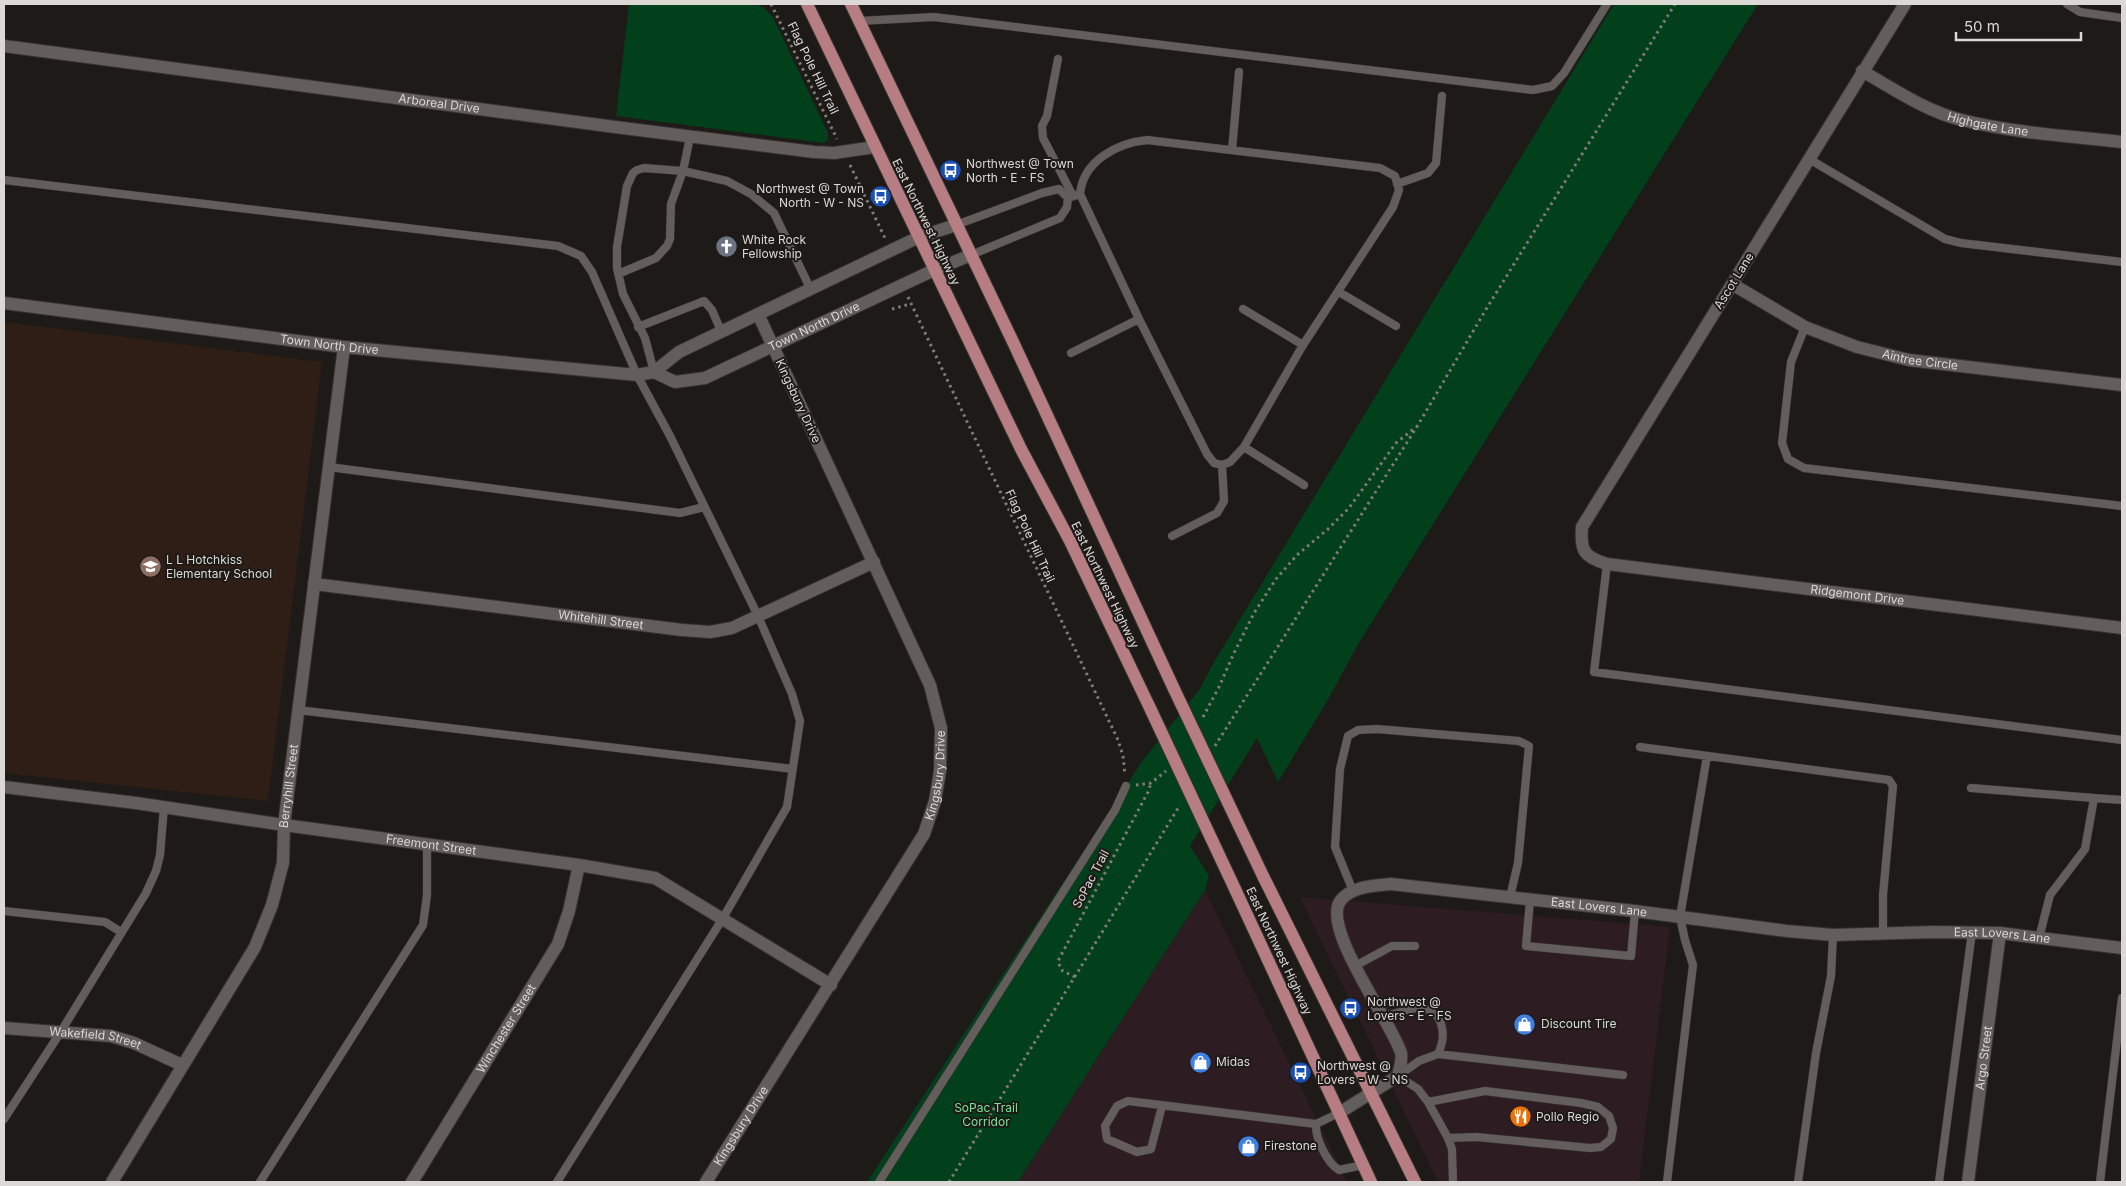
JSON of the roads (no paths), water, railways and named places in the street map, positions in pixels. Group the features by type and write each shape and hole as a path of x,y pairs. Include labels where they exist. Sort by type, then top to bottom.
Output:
{"main road":[{"name":"East Northwest Highway","path":"807,4 1021,449 1070,541 1150,708 1371,1182"},
{"name":"East Northwest Highway","path":"851,4 1263,876 1415,1182"}],"street":[{"name":"Ascot Lane","path":"1591,559 1581,544 1582,527 1904,4"},
{"name":"Arboreal Drive","path":"4,46 690,137 834,153 875,147"},
{"name":"Highgate Lane","path":"1862,72 1922,105 1961,120 2019,130 2122,142"},
{"name":"Town North Drive","path":"4,304 344,348 637,375 654,372 679,352 811,290 888,246 956,225"},
{"name":"Town North Drive","path":"654,372 675,382 705,378 905,290 934,270 971,255"},
{"name":"Aintree Circle","path":"1732,284 1805,327 1857,347 1909,360 2122,385"},
{"name":"Kingsbury Drive","path":"706,1182 924,834 936,801 940,771 941,728 930,685 758,314"},
{"name":"Berryhill Street","path":"112,1182 255,947 272,905 283,863 284,826 344,348"},
{"name":"Ridgemont Drive","path":"1591,559 1607,564 2122,628"},
{"name":"Whitehill Street","path":"314,584 710,632 732,628 874,562"},
{"name":"Freemont Street","path":"4,788 164,807 284,826 579,865 655,878 830,985"},
{"name":"Winchester Street","path":"412,1182 558,944 569,911 579,865"},
{"name":"East Lovers Lane","path":"1352,891 1391,884 1635,911 1787,931 1833,934 2000,933 2122,948"},
{"path":"1338,1114 1398,1076 1402,1055 1345,944 1336,914 1340,901 1352,891"},
{"name":"Argo Street","path":"1968,1182 2000,933"},
{"name":"Wakefield Street","path":"4,1028 111,1036 134,1043 182,1065"}],"lane":[{"path":"859,21 934,17 1533,90 1552,86 1564,73 1607,4"},
{"path":"2066,4 2080,12 2122,18"},
{"path":"971,255 1060,218 1074,196 1081,180 1095,163 1112,150 1130,142 1148,140 1380,168 1395,176 1399,190 1393,207 1304,345 1244,447 1230,462 1222,465 1214,463 1207,454 1139,319 1074,196 1043,138 1042,126 1047,116 1058,59"},
{"path":"1232,150 1239,72"},
{"path":"1397,184 1428,173 1436,162 1442,96"},
{"path":"618,274 656,258 667,246 670,239 671,204 683,171 690,137"},
{"path":"1810,159 1944,239 1961,243 2122,262"},
{"path":"654,372 645,338 622,294 618,274 617,247 627,186 630,176 637,170 644,168 683,171 727,181 751,194 770,208 811,290"},
{"path":"4,180 558,246 581,256 592,272 637,375 758,616 792,694 800,721 787,806 723,918 557,1182"},
{"path":"956,225 1042,193 1059,190 1074,196"},
{"path":"1339,292 1396,326"},
{"path":"638,327 704,301 712,310 722,331"},
{"path":"1243,309 1304,345"},
{"path":"1071,353 1139,319"},
{"path":"1805,327 1791,362 1782,443 1788,459 1804,468 2122,506"},
{"path":"1244,447 1304,485"},
{"path":"1172,536 1217,513 1224,501 1222,465"},
{"path":"329,467 680,513 704,507"},
{"path":"1607,564 1594,672 2122,740"},
{"path":"298,710 793,769"},
{"path":"1352,891 1335,847 1340,769 1348,736 1358,730 1386,730 1519,741 1529,746 1518,863 1510,897"},
{"path":"1640,747 1889,780 1893,786 1883,895 1883,934"},
{"path":"1667,1182 1693,965 1680,917 1707,756"},
{"path":"879,1182 1115,810 1126,786"},
{"path":"1971,788 2122,800"},
{"path":"2039,938 2050,895 2085,849 2094,798"},
{"path":"4,1118 60,1033 146,892 156,871 160,855 164,807"},
{"path":"260,1182 423,925 427,895 426,844"},
{"path":"1530,900 1526,946 1631,956 1635,911"},
{"path":"4,911 105,922 121,932"},
{"path":"1939,1182 1972,932"},
{"path":"1798,1182 1816,1054 1831,976 1833,934"},
{"path":"1355,966 1392,946 1416,946"},
{"path":"2100,1182 2122,998"},
{"path":"1383,1017 1417,1008 1430,1010 1439,1018 1443,1029 1444,1043 1438,1054"},
{"path":"1454,1182 1452,1149 1448,1138 1428,1102 1418,1089 1398,1076 1419,1062 1438,1054 1623,1075"},
{"path":"1428,1102 1485,1091 1581,1103 1598,1107 1609,1116 1613,1128 1611,1139 1601,1146 1590,1148 1476,1137 1448,1138"},
{"path":"1162,1106 1151,1149 1137,1152 1107,1139 1105,1126 1117,1106 1128,1101 1316,1124 1338,1114"},
{"path":"1316,1124 1316,1132 1332,1166 1339,1170 1363,1165"}],"place":[{"name":"Northwest @ Town North - E - FS","path":"950,171"},
{"name":"Northwest @ Town North - W - NS","path":"880,196"},
{"name":"White Rock Fellowship","path":"726,247"},
{"name":"L L Hotchkiss Elementary School","path":"150,567"},
{"name":"Northwest @ Lovers - E - FS","path":"1351,1009"},
{"name":"Discount Tire","path":"1525,1024"},
{"name":"Midas","path":"1200,1062"},
{"name":"Northwest @ Lovers - W - NS","path":"1301,1073"},
{"name":"Pollo Regio","path":"1520,1117"},
{"name":"Firestone","path":"1248,1146"}],"park label":[{"name":"SoPac Trail Corridor","path":"986,1115"}]}
